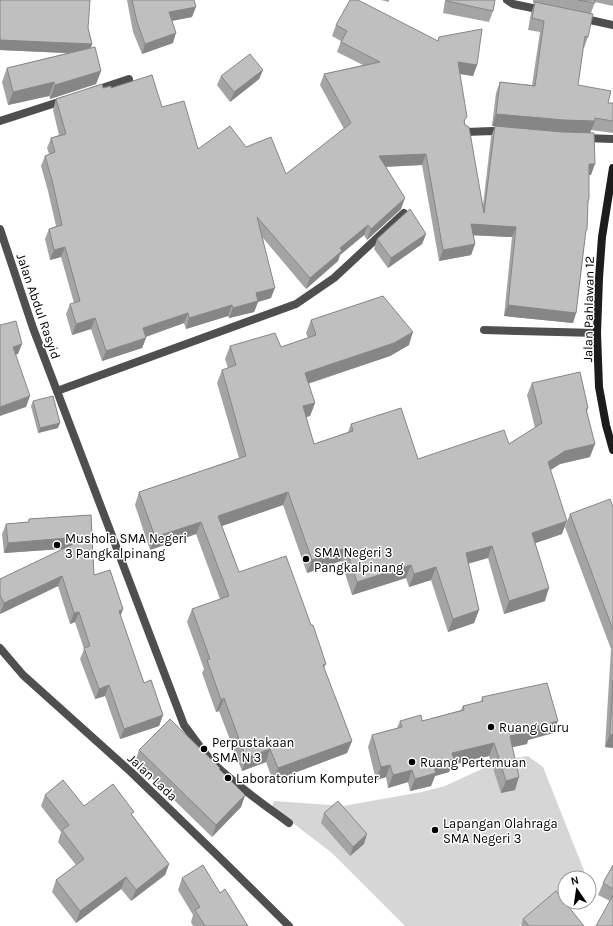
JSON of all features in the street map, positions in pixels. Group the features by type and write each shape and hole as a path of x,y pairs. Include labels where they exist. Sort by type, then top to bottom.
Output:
{"main road":[{"name":"Jalan Pahlawan 12","path":"613,168 602,237 597,333 599,387 606,425 613,450"}],"street":[{"path":"506,0 512,4 551,12"},
{"path":"574,17 613,25"},
{"path":"0,121 129,79"},
{"path":"466,132 492,131 507,133"},
{"path":"575,138 613,139"},
{"path":"289,823 239,786 214,763 184,725 57,391 296,304 334,278 404,213"},
{"name":"Jalan Abdul Rasyid","path":"1,233 33,328 57,391"},
{"path":"484,330 597,333"},
{"name":"Jalan Lada","path":"0,648 23,675 131,772 217,854 289,926"}],"shaded area":[{"name":"Lapangan Olahraga SMA Negeri 3","path":"528,756 543,767 584,870 557,870 557,895 519,926 405,926 332,853 272,807 274,801 343,806 422,792 445,786 501,760"}],"building":[{"path":"0,0 90,0 88,28 92,44 0,40"},
{"path":"132,0 194,0 196,7 169,12 176,33 145,44 137,22"},
{"path":"350,0 358,0 438,41 439,37 482,29 477,65 458,62 467,117 464,122 465,125 469,127 484,213 495,126 562,132 594,133 595,164 589,164 587,230 576,313 508,305 516,227 471,224 475,244 443,250 426,154 379,156 405,198 371,229 368,225 340,248 342,251 310,278 257,217 275,288 256,293 258,301 233,308 232,305 189,318 188,313 143,328 146,338 106,351 95,318 76,324 70,304 80,301 65,247 54,250 49,229 62,225 45,156 55,152 51,138 66,134 56,99 102,84 103,88 111,86 111,88 152,75 162,107 184,101 198,149 230,126 246,147 271,137 286,174 351,123 324,74 380,62 341,42 347,31 336,25"},
{"path":"447,0 495,0 493,11"},
{"path":"578,0 595,0 595,3"},
{"path":"535,2 593,14 588,37 585,36 578,85 611,91 608,103 613,103 613,121 595,118 595,121 564,120 496,114 500,82 535,86 544,21 532,18"},
{"path":"95,47 101,71 55,85 54,82 13,92 7,68"},
{"path":"250,54 263,70 234,92 221,76"},
{"path":"410,209 426,234 391,258 377,239"},
{"path":"383,296 413,332 394,343 305,373 315,403 303,406 314,444 353,431 351,424 401,408 418,459 504,430 509,444 542,423 532,383 580,372 588,408 586,409 595,444 565,451 548,462 567,521 532,533 549,588 509,601 492,546 466,553 479,610 453,619 436,567 414,574 411,565 357,582 346,548 312,560 288,492 218,516 239,572 286,556 311,625 313,625 326,664 323,665 352,741 278,768 270,749 246,758 224,698 221,700 207,660 210,659 192,609 229,596 201,522 155,537 139,492 246,456 222,370 236,365 230,346 275,333 281,347 316,335 311,320"},
{"path":"16,321 22,344 13,347 30,396 0,407 0,325"},
{"path":"53,396 60,423 40,428 33,401"},
{"path":"610,499 613,507 613,630 570,514"},
{"path":"91,515 94,575 110,570 123,609 119,611 144,683 151,680 163,715 124,729 109,685 99,689 84,648 90,646 79,612 74,613 62,576 4,603 0,595 0,579 90,536 8,543 6,524 29,522 29,519"},
{"path":"613,680 613,735 610,734"},
{"path":"547,683 558,721 531,728 531,732 510,736 519,777 506,781 494,743 452,753 454,759 433,765 436,773 415,779 412,770 393,775 390,765 381,767 372,735 402,727 400,721 421,715 422,721 464,710 463,706 483,701 482,697"},
{"path":"170,719 245,795 216,825 139,750"},
{"path":"63,780 84,806 113,784 134,812 131,814 169,864 136,890 126,877 80,911 56,880 84,859 62,830 69,825 45,795"},
{"path":"338,801 367,834 353,847 324,813"},
{"path":"203,865 220,893 225,889 248,926 205,926 195,910 200,907 182,878"},
{"path":"613,865 613,889 603,883"},
{"path":"556,891 557,910 571,910 584,926 529,926 523,919"},
{"path":"613,895 613,926 596,926"}],"place":[{"name":"Mushola SMA Negeri 3 Pangkalpinang","path":"57,545"},
{"name":"SMA Negeri 3 Pangkalpinang","path":"306,559"},
{"name":"Ruang Guru","path":"491,727"},
{"name":"Perpustakaan SMA N 3","path":"204,749"},
{"name":"Ruang Pertemuan","path":"412,762"},
{"name":"Laboratorium Komputer","path":"228,778"},
{"name":"Lapangan Olahraga SMA Negeri 3","path":"435,830"}]}
